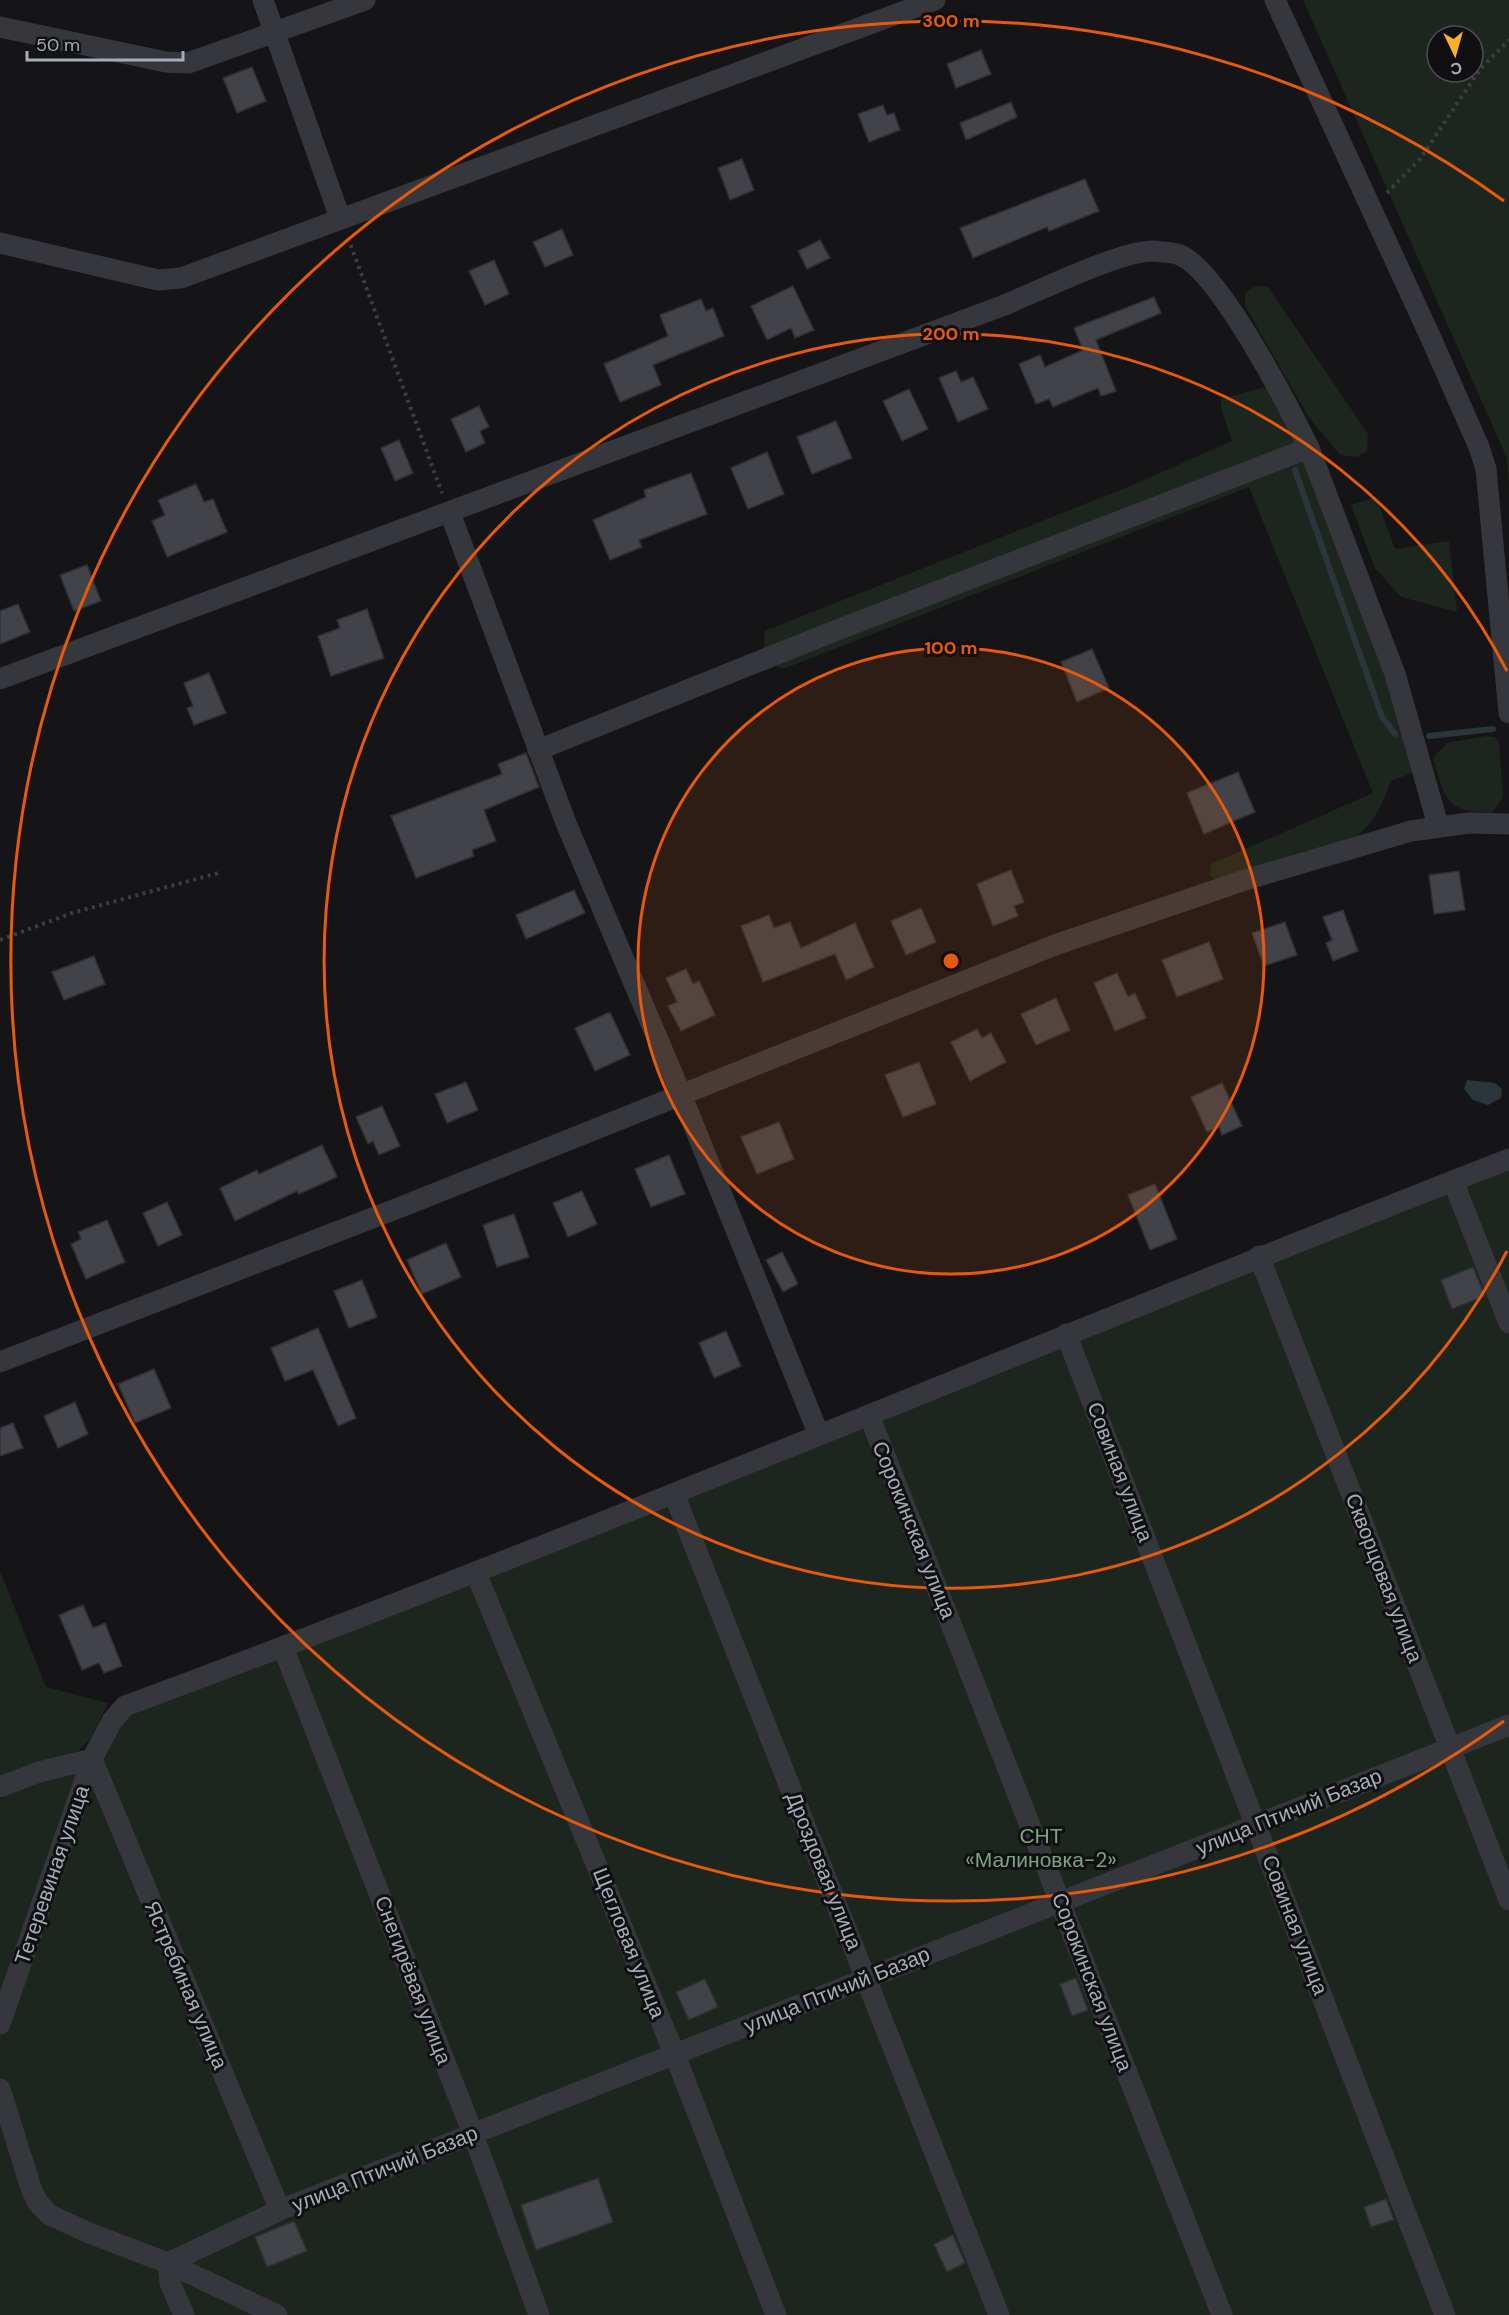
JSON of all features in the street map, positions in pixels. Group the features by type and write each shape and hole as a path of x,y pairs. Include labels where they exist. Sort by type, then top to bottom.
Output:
{"street":[{"path":"263,0 340,218"},
{"path":"0,27 166,62 188,63 365,0"},
{"path":"0,243 158,280 181,278 935,0"},
{"path":"1275,0 1479,447 1486,469 1509,713"},
{"path":"0,679 450,513 1002,306 1120,259 1151,251 1180,254 1204,272 1257,351 1309,448 1395,674 1438,825"},
{"path":"538,750 827,634 1309,448"},
{"path":"450,513 566,823 681,1094 819,1435"},
{"path":"0,1362 401,1207 1055,945 1245,880 1411,831 1438,825 1509,824"},
{"name":"Тетеревиная улица","path":"0,2024 92,1759 112,1721 124,1706 476,1573 1259,1256 1509,1159"},
{"path":"1453,1181 1509,1323"},
{"name":"Скворцовая улица","path":"1259,1256 1509,1900"},
{"name":"Совиная улица","path":"1066,1334 1445,2315"},
{"name":"Сорокинская улица","path":"869,1415 1222,2315"},
{"name":"Дроздовая улица","path":"674,1494 999,2315"},
{"name":"Щегловая улица","path":"476,1573 675,2055 776,2315"},
{"name":"Снегирёвая улица","path":"283,1647 473,2134 539,2315"},
{"name":"улица Птичий Базар","path":"168,2263 280,2210 1509,1725"},
{"path":"0,1787 39,1772 92,1759"},
{"name":"Ястребиная улица","path":"92,1759 280,2210"},
{"path":"0,2089 38,2203 50,2215 168,2263 278,2315"},
{"path":"168,2263 170,2283 184,2315"}],"path":[{"path":"1371,209 1420,159 1481,68 1509,40"},
{"path":"340,218 450,513"},
{"path":"0,940 72,914 222,872"}],"green space":[{"path":"1303,0 1509,0 1509,486 1507,458"},
{"path":"1255,286 1268,287 1368,434 1367,451 1356,457 1340,455 1308,416 1245,306 1245,293"},
{"path":"1269,386 1314,477 1333,524 1368,621 1414,766 1410,774 1391,781 1373,819 1352,839 1317,855 1220,882 1210,876 1211,864 1373,793 1249,487 783,669 771,664 763,656 765,631 1130,486 1232,441 1221,408 1221,399"},
{"path":"1376,497 1395,549 1449,541 1457,612 1401,597 1375,568 1351,505"},
{"path":"1486,736 1495,737 1499,743 1503,797 1492,813 1464,809 1449,800 1433,758 1447,743"},
{"name":"СНТ «Малиновка-2»","path":"1509,1159 1509,2315 0,2315 0,2024 112,1721"},
{"path":"0,1571 46,1687 108,1703 91,1738 75,1754 0,1778"},
{"path":"84,1768 0,2008 0,1799 42,1780"}],"shaded area":[{"path":"1467,1080 1495,1083 1502,1089 1501,1098 1488,1105 1473,1100 1464,1089"}],"building":[{"path":"981,50 991,74 956,88 947,64"},
{"path":"252,67 266,101 237,113 223,78"},
{"path":"1011,102 1017,117 966,140 960,123"},
{"path":"883,105 887,115 894,113 900,130 869,142 858,114"},
{"path":"742,159 754,190 730,200 718,168"},
{"path":"1085,179 1099,211 1049,231 1047,227 973,258 960,228"},
{"path":"562,229 573,255 545,267 533,242"},
{"path":"820,240 830,258 807,269 798,251"},
{"path":"494,260 509,294 485,305 469,271"},
{"path":"793,286 814,330 795,338 791,328 767,340 751,306"},
{"path":"1154,297 1161,313 1096,340 1116,391 1101,396 1098,388 1053,407 1049,399 1036,404 1019,364 1040,355 1045,367 1083,350 1074,328"},
{"path":"701,299 706,311 713,308 724,336 653,365 661,385 620,402 604,364 668,336 660,315"},
{"path":"956,371 961,382 973,377 988,409 958,422 939,378"},
{"path":"909,389 928,429 902,441 883,401"},
{"path":"479,406 489,427 480,431 485,443 466,452 451,419"},
{"path":"836,421 852,458 812,474 797,437"},
{"path":"399,440 413,473 395,481 381,448"},
{"path":"767,452 784,494 748,509 731,468"},
{"path":"691,473 707,514 639,540 642,547 610,560 593,520 646,497 644,490"},
{"path":"196,484 204,502 213,499 227,532 167,557 152,521 165,515 158,500"},
{"path":"87,565 101,601 74,611 60,575"},
{"path":"18,604 30,632 0,644 0,611"},
{"path":"367,609 384,658 331,676 318,636 340,628 337,620"},
{"path":"1092,649 1109,688 1077,702 1061,662"},
{"path":"209,673 226,713 194,725 187,708 193,706 184,683"},
{"path":"526,753 539,787 484,810 496,841 472,850 474,856 416,878 391,816 502,774 498,764"},
{"path":"1238,772 1255,812 1204,834 1187,793"},
{"path":"1011,870 1024,902 1014,906 1018,916 993,926 977,884"},
{"path":"1459,871 1465,910 1434,914 1429,875"},
{"path":"574,890 585,913 526,939 516,915"},
{"path":"921,908 936,942 906,955 891,921"},
{"path":"1343,910 1358,951 1333,961 1326,943 1332,940 1323,917"},
{"path":"769,915 774,928 790,922 801,948 855,923 874,967 846,980 835,954 763,982 741,926"},
{"path":"1285,922 1297,955 1264,966 1252,933"},
{"path":"1209,942 1223,979 1177,997 1162,960"},
{"path":"94,956 105,984 64,1000 52,972"},
{"path":"686,969 693,984 699,981 715,1015 681,1031 668,1006 677,1002 666,978"},
{"path":"1117,973 1128,997 1135,993 1146,1018 1115,1031 1094,983"},
{"path":"1056,998 1070,1030 1036,1045 1021,1014"},
{"path":"610,1012 630,1055 595,1071 575,1028"},
{"path":"977,1029 982,1038 991,1033 1006,1062 970,1081 951,1042"},
{"path":"919,1062 936,1104 903,1117 885,1075"},
{"path":"466,1082 478,1110 447,1123 435,1094"},
{"path":"1222,1083 1242,1126 1222,1135 1219,1127 1207,1132 1191,1097"},
{"path":"382,1106 400,1146 379,1155 373,1141 368,1144 356,1117"},
{"path":"779,1122 794,1159 757,1174 741,1137"},
{"path":"322,1145 337,1177 299,1194 297,1191 235,1221 220,1188 257,1170 259,1174"},
{"path":"669,1155 685,1194 651,1207 635,1169"},
{"path":"1155,1184 1177,1239 1150,1250 1128,1195"},
{"path":"582,1191 597,1224 568,1237 553,1203"},
{"path":"167,1202 182,1235 158,1246 143,1213"},
{"path":"514,1214 529,1257 497,1267 483,1225"},
{"path":"107,1220 125,1262 86,1279 71,1244 81,1239 78,1232"},
{"path":"446,1243 461,1277 422,1294 407,1260"},
{"path":"782,1252 798,1284 783,1292 766,1260"},
{"path":"1473,1267 1485,1296 1452,1309 1441,1280"},
{"path":"362,1280 377,1317 349,1328 334,1291"},
{"path":"318,1328 356,1418 338,1426 313,1370 285,1381 271,1348"},
{"path":"726,1331 741,1366 714,1378 699,1343"},
{"path":"154,1369 171,1408 135,1423 118,1384"},
{"path":"75,1402 88,1434 58,1448 44,1416"},
{"path":"13,1423 23,1448 0,1456 0,1428"},
{"path":"83,1605 93,1628 105,1623 122,1666 104,1673 99,1663 82,1670 59,1615"},
{"path":"1076,1978 1088,2010 1072,2016 1060,1984"},
{"path":"705,1979 718,2007 689,2020 676,1992"},
{"path":"598,2178 613,2222 536,2250 521,2205"},
{"path":"1386,2199 1394,2220 1371,2227 1364,2207"},
{"path":"294,2221 307,2251 267,2267 255,2237"},
{"path":"953,2235 965,2263 947,2272 934,2244"}],"waterway":[{"path":"1295,470 1382,717 1395,734"},
{"path":"1429,736 1493,729"}]}
